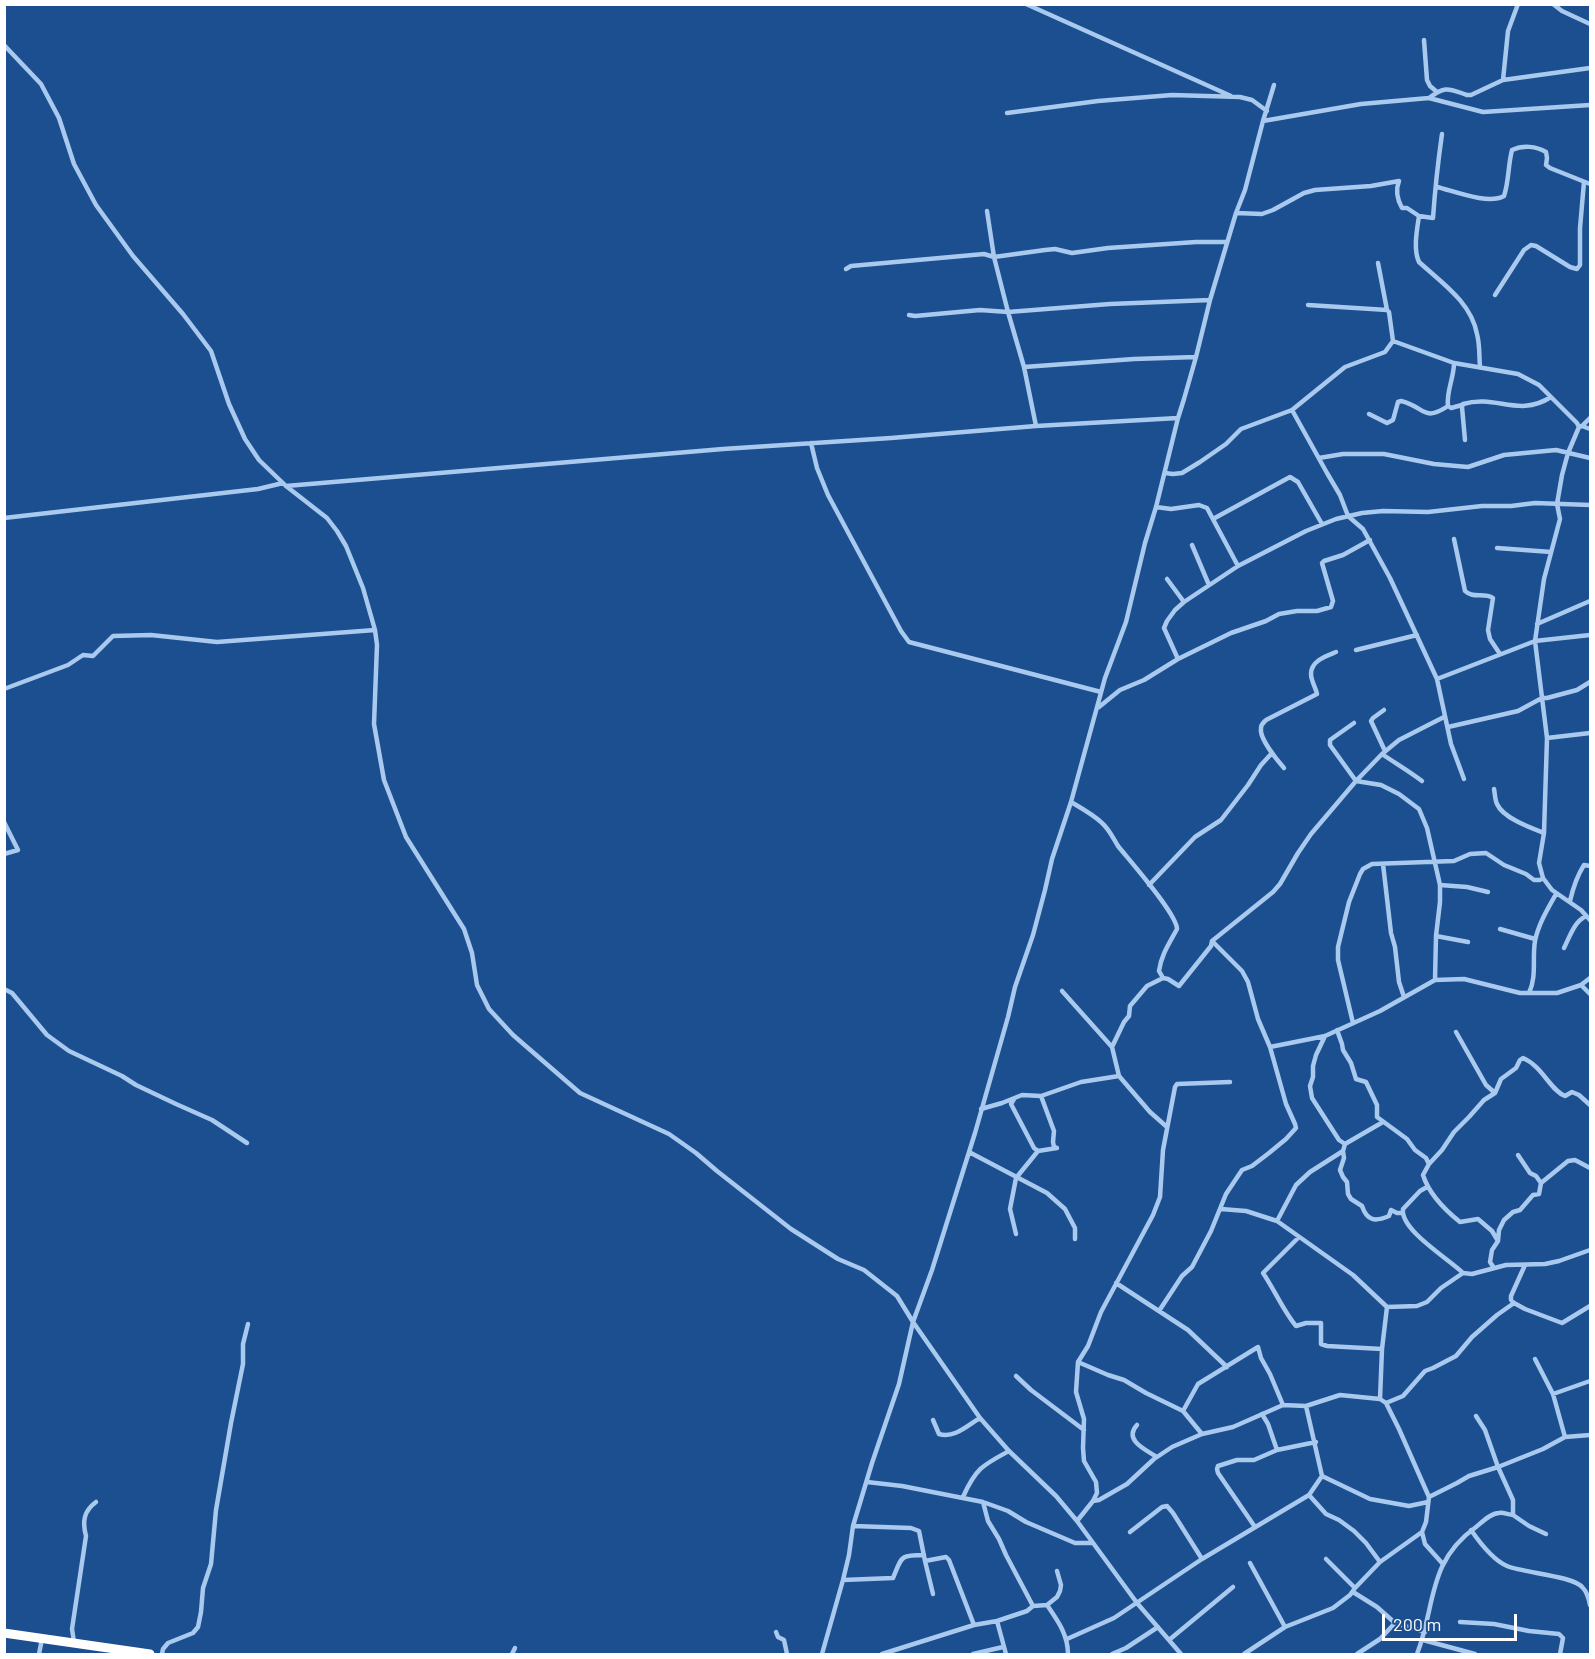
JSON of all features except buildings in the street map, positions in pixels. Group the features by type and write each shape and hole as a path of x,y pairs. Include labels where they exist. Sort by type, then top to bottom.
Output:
{"highway":[{"path":"4,1633 74,1642 136,1654 150,1654"}],"street":[{"path":"1026,4 1233,97"},
{"path":"1503,80 1508,32 1518,4"},
{"path":"1553,4 1562,11 1590,24"},
{"path":"1424,40 1427,80 1437,92"},
{"path":"4,45 41,84 59,118 74,164 96,205 133,256 183,314 211,351 229,404 245,439 259,460 284,485 327,518 346,546 363,588 375,630 374,724 384,780 406,837 464,929 477,985 489,1010 513,1035 580,1093 678,1140 791,1229 838,1259 864,1270 897,1296 980,1418 1056,1496 1137,1603 1181,1654"},
{"path":"1429,98 1447,88 1471,95 1503,80 1590,68"},
{"path":"822,1654 843,1580 853,1526 899,1384 913,1322 969,1152 1101,692 1126,622 1209,300 1245,190 1274,86"},
{"path":"1007,113 1098,101 1172,95 1240,97 1252,100 1267,111"},
{"path":"1263,120 1361,104 1429,98 1483,112 1590,105"},
{"path":"1236,213 1262,214 1304,193 1315,190 1371,186 1399,181 1396,188 1397,199 1402,208 1407,208 1419,216 1433,218 1442,134"},
{"path":"1437,187 1483,198 1498,199 1504,196 1512,150 1519,147 1539,148 1546,152 1546,165 1590,184"},
{"path":"1495,295 1524,250 1530,245 1536,246 1577,269 1580,265 1584,182"},
{"path":"987,212 994,256 1024,367 1036,426"},
{"path":"1419,216 1416,234 1417,259 1463,302 1470,313 1477,334 1480,367"},
{"path":"846,269 851,266 895,261 984,254 994,256 1055,249 1072,253 1107,248 1227,242"},
{"path":"1165,473 1182,473 1226,444 1241,429 1292,410 1345,367 1385,352 1393,341 1378,263"},
{"path":"909,315 980,310 1008,312 1110,304 1209,300"},
{"path":"1308,305 1387,310"},
{"path":"1393,341 1454,363 1518,374 1539,385 1580,426 1590,429"},
{"path":"1024,367 1196,357"},
{"path":"1448,406 1454,363"},
{"path":"1369,414 1387,423 1393,420 1398,402 1401,401 1426,414 1431,414 1448,406 1451,408 1490,401 1521,407 1542,403 1551,397"},
{"path":"1462,405 1465,440"},
{"path":"1292,410 1340,495 1348,516 1363,529 1370,540 1417,635 1437,680 1451,744 1464,779"},
{"path":"4,518 284,485 1036,426 1178,418"},
{"path":"1588,918 1570,901 1556,894 1546,883 1539,863 1544,833 1547,738 1535,641 1544,579 1560,519 1557,504 1562,475 1568,453 1580,426 1590,418"},
{"path":"811,443 817,468 828,495 909,642 1101,692"},
{"path":"1319,458 1343,454 1384,454 1434,464 1468,467 1504,455 1560,450 1590,458"},
{"path":"1213,519 1290,477 1298,482 1322,524"},
{"path":"1178,659 1164,628 1175,610 1238,566 1322,524 1348,516 1383,511 1428,512 1535,503 1590,505"},
{"path":"1155,507 1171,509 1199,505 1207,508 1238,566"},
{"path":"1454,539 1465,591 1473,596 1493,598 1488,630 1490,639 1500,654"},
{"path":"1098,708 1120,690 1144,680 1178,659 1231,633 1279,615 1297,611 1317,611 1331,607 1334,601 1322,563 1344,555 1370,540"},
{"path":"1192,545 1209,585"},
{"path":"1497,548 1551,552"},
{"path":"1167,579 1184,602"},
{"path":"1537,624 1590,601"},
{"path":"4,689 68,665 83,655 93,656 113,636 151,635 217,642 375,630"},
{"path":"1437,680 1535,641 1590,634"},
{"path":"1356,650 1417,635"},
{"path":"1284,768 1262,735 1260,729 1262,724 1317,694 1311,676 1314,664 1320,658 1336,652"},
{"path":"1448,727 1518,711 1542,698 1570,693 1590,682"},
{"path":"1384,711 1371,721 1383,753 1422,781"},
{"path":"1112,1047 1129,1016 1131,1006 1147,986 1163,978 1179,986 1211,946 1212,941 1273,892 1311,834 1383,753 1399,740 1444,717"},
{"path":"1354,723 1329,742 1356,781 1382,785 1399,794 1419,809 1427,828 1440,885 1435,980"},
{"path":"1547,738 1590,734"},
{"path":"1149,885 1184,846 1221,820 1272,753"},
{"path":"1494,789 1497,805 1505,813 1523,825 1544,833"},
{"path":"1071,802 1102,823 1159,897 1177,925 1160,963 1159,971 1163,978"},
{"path":"4,822 18,850 4,854"},
{"path":"1353,1023 1338,960 1338,947 1350,902 1363,869 1372,864 1454,861 1470,854 1486,853 1534,880 1543,878"},
{"path":"1383,864 1391,933 1399,982 1404,997"},
{"path":"1570,901 1582,867 1590,866"},
{"path":"1440,885 1467,886 1488,892"},
{"path":"1529,993 1535,976 1535,939 1556,894"},
{"path":"1564,948 1579,919 1588,918"},
{"path":"1500,929 1535,939"},
{"path":"1436,936 1468,942"},
{"path":"1159,1311 1182,1276 1192,1267 1221,1209 1226,1194 1242,1170 1252,1166 1269,1153 1296,1128 1286,1104 1270,1047 1258,1019 1251,989 1237,966 1212,941"},
{"path":"1270,1047 1325,1036 1380,1011 1435,980 1464,979 1520,993 1557,993 1581,985 1590,978"},
{"path":"1581,985 1590,994"},
{"path":"4,989 12,993 47,1035 69,1051 212,1120 247,1143"},
{"path":"1062,991 1112,1047 1119,1076 1150,1112 1167,1127"},
{"path":"1337,1030 1343,1050 1352,1062 1356,1079 1366,1082 1377,1105 1377,1117 1407,1139 1429,1164"},
{"path":"1456,1032 1486,1085 1495,1093"},
{"path":"1325,1036 1313,1066 1310,1086 1312,1098 1339,1140 1345,1144"},
{"path":"1498,1241 1492,1231 1478,1219 1460,1222 1449,1214 1427,1187 1422,1175 1429,1164 1454,1132 1484,1100 1495,1093 1501,1079 1516,1068 1523,1058 1547,1077 1559,1094 1565,1096 1572,1092 1580,1095 1590,1106"},
{"path":"981,1108 1022,1095 1041,1096 1081,1082 1119,1076"},
{"path":"1077,1521 1093,1501 1096,1492 1096,1482 1084,1461 1084,1419 1076,1392 1078,1362 1088,1346 1101,1312 1153,1215 1160,1197 1167,1127 1177,1084 1230,1082"},
{"path":"1016,1234 1010,1209 1016,1178 1038,1151 1057,1148 1054,1147 1054,1131 1041,1096"},
{"path":"1014,1099 1011,1104 1034,1148 1038,1151"},
{"path":"1277,1221 1296,1185 1317,1167 1342,1151 1345,1144 1383,1122"},
{"path":"1342,1151 1344,1158 1340,1170 1347,1182 1348,1194 1351,1199 1362,1206 1365,1214 1370,1218 1381,1220 1389,1216 1391,1210 1402,1213"},
{"path":"969,1152 1047,1193 1065,1209 1076,1228 1076,1239"},
{"path":"1518,1155 1530,1173 1536,1176 1541,1183"},
{"path":"1494,1268 1490,1262 1492,1250 1498,1241 1499,1230 1504,1220 1513,1212 1520,1210 1533,1195 1539,1194 1541,1183 1568,1161 1575,1160 1590,1168"},
{"path":"1402,1213 1407,1204 1427,1187"},
{"path":"1221,1209 1246,1211 1277,1221 1353,1275 1387,1307 1417,1306 1427,1302 1441,1288 1463,1273"},
{"path":"1402,1213 1406,1222 1421,1239 1463,1273 1472,1274 1506,1265 1560,1261 1590,1250"},
{"path":"1299,1237 1263,1273 1291,1320 1296,1326 1321,1323 1321,1344 1327,1346 1382,1349"},
{"path":"1525,1265 1511,1296 1514,1303 1562,1323 1590,1306"},
{"path":"1116,1283 1188,1330 1227,1367"},
{"path":"1386,1403 1402,1396 1425,1371 1456,1356 1497,1315 1514,1303"},
{"path":"1380,1399 1387,1307"},
{"path":"162,1654 168,1643 193,1633 198,1627 203,1588 211,1564 216,1510 243,1364 243,1344 248,1324"},
{"path":"1183,1411 1198,1384 1258,1347 1283,1405"},
{"path":"1535,1359 1553,1394 1565,1437"},
{"path":"1078,1362 1124,1380 1183,1411 1202,1434"},
{"path":"1016,1376 1084,1430"},
{"path":"1553,1394 1590,1381"},
{"path":"1093,1501 1127,1484 1157,1457 1172,1447 1202,1434 1233,1427 1283,1405 1306,1406 1340,1395 1380,1399 1386,1403 1429,1500 1422,1532 1380,1562 1354,1590 1333,1608 1285,1628 1244,1654"},
{"path":"1067,1639 1114,1618 1202,1559 1309,1495 1322,1476 1306,1406"},
{"path":"1262,1414 1277,1450"},
{"path":"1476,1416 1485,1431 1512,1500 1513,1515"},
{"path":"933,1420 939,1434 944,1436 954,1434 980,1418"},
{"path":"1137,1425 1132,1437 1136,1443 1157,1457"},
{"path":"1322,1476 1370,1499 1409,1506 1429,1500 1469,1476 1543,1449 1565,1437 1590,1435"},
{"path":"1255,1527 1218,1473 1218,1466 1237,1460 1254,1460 1277,1450 1316,1442"},
{"path":"963,1497 976,1472 983,1465 1009,1450"},
{"path":"867,1482 903,1486 983,1502 1008,1510 1026,1522 1075,1543 1093,1543"},
{"path":"1309,1495 1326,1514 1354,1531 1380,1562"},
{"path":"74,1642 72,1629 86,1536 84,1518 96,1502"},
{"path":"983,1502 988,1521 1033,1606"},
{"path":"1130,1532 1162,1507 1167,1506 1202,1559"},
{"path":"1417,1654 1423,1640 1431,1599 1442,1563 1471,1530 1498,1512 1513,1515 1546,1534"},
{"path":"853,1526 919,1531 933,1594"},
{"path":"1471,1530 1482,1545 1506,1565 1552,1577 1570,1579 1579,1584 1583,1587 1590,1605"},
{"path":"1422,1532 1425,1544 1442,1563"},
{"path":"843,1580 893,1578 898,1563 908,1555 924,1558 946,1557 974,1624"},
{"path":"1326,1559 1354,1590 1395,1623 1425,1632"},
{"path":"1250,1563 1285,1628"},
{"path":"882,1654 974,1624 997,1621 1027,1611 1033,1606 1047,1605 1057,1597 1060,1591 1061,1585 1057,1571"},
{"path":"1169,1640 1233,1587"},
{"path":"1047,1605 1067,1639 1068,1654"},
{"path":"997,1621 1006,1654"},
{"path":"1460,1622 1494,1624 1559,1634 1563,1638 1560,1654"},
{"path":"1357,1654 1380,1639 1395,1623"},
{"path":"1112,1654 1126,1648 1158,1627"},
{"path":"776,1632 778,1637 784,1640 787,1654"},
{"path":"39,1654 41,1637"},
{"path":"1423,1640 1475,1654"},
{"path":"973,1654 1003,1647"},
{"path":"512,1654 515,1648"}]}
